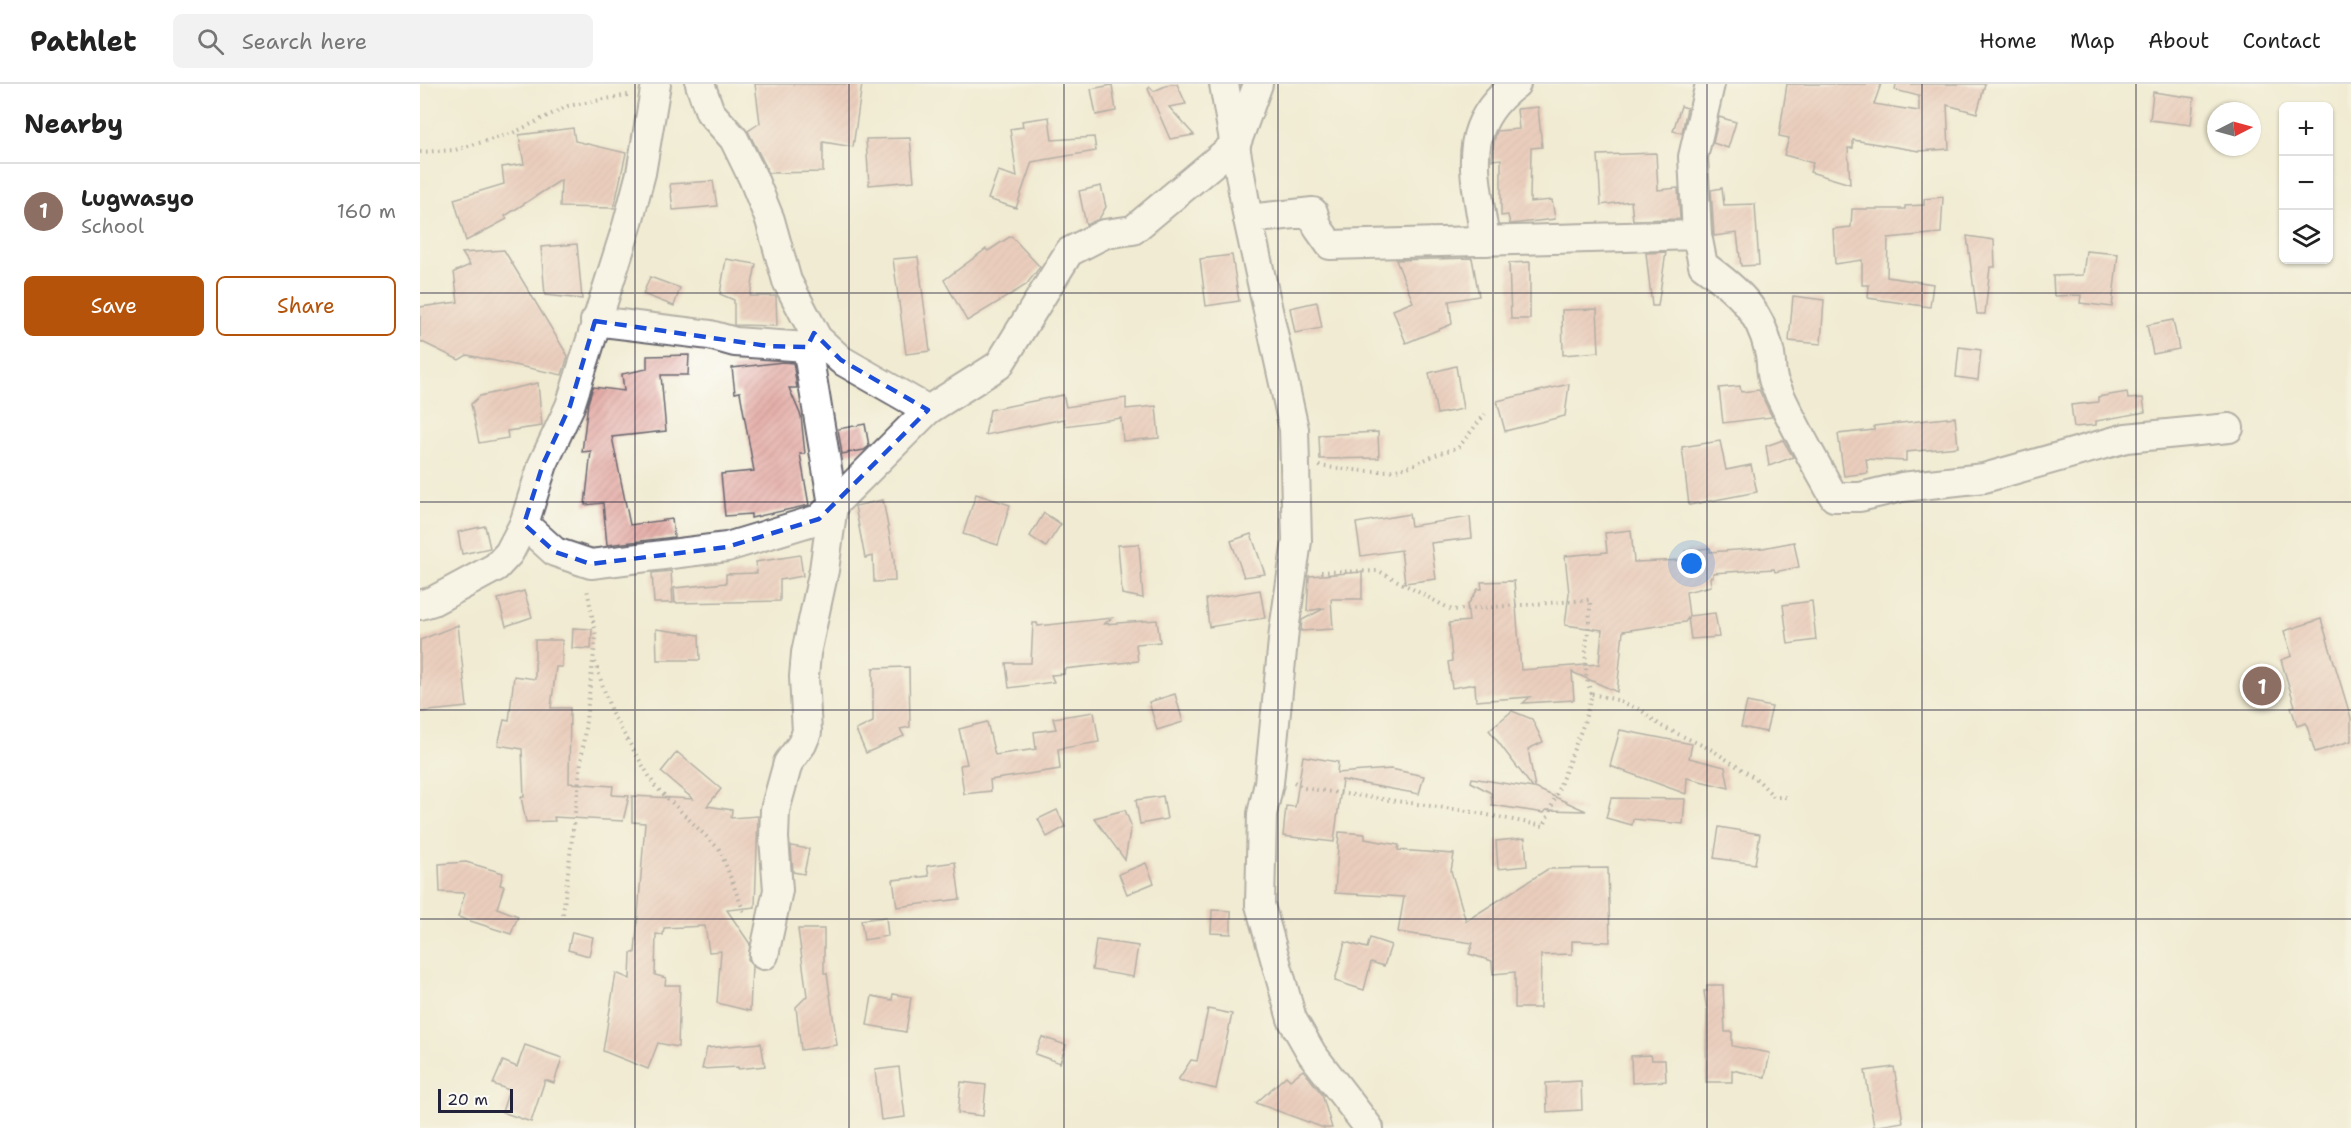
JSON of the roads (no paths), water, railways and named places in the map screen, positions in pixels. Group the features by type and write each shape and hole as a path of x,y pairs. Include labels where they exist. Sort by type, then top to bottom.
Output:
{"street":[{"path":"700,84 710,112 734,139 753,178 770,220 787,281 811,340 833,505 824,570 806,652 804,677 807,732 802,744 788,763 775,810 774,838 778,890 764,956"},
{"path":"1224,84 1248,219 1294,429 1297,541 1272,752 1262,814 1260,905 1292,1019 1312,1054 1370,1128"},
{"path":"524,524 555,552 591,564 728,547 819,519 928,410 999,365 1069,252 1104,234 1133,230 1236,144 1258,84"},
{"path":"1485,241 1474,157 1477,136 1487,110 1516,84"},
{"path":"1710,84 1693,158 1697,235 1703,265 1736,289 1758,318 1769,350 1773,379 1798,434 1834,496 1860,497 1902,487 1984,478 2126,438 2229,428"},
{"path":"420,605 433,601 496,567 509,553 524,524 543,464 570,406 595,321 627,226 640,173 655,88"},
{"path":"1248,219 1312,212 1318,228 1330,245 1697,235"},
{"path":"595,321 689,331 746,343 811,340 928,410"}],"place":[{"name":"Lugwasyo","path":"2262,686"}]}
